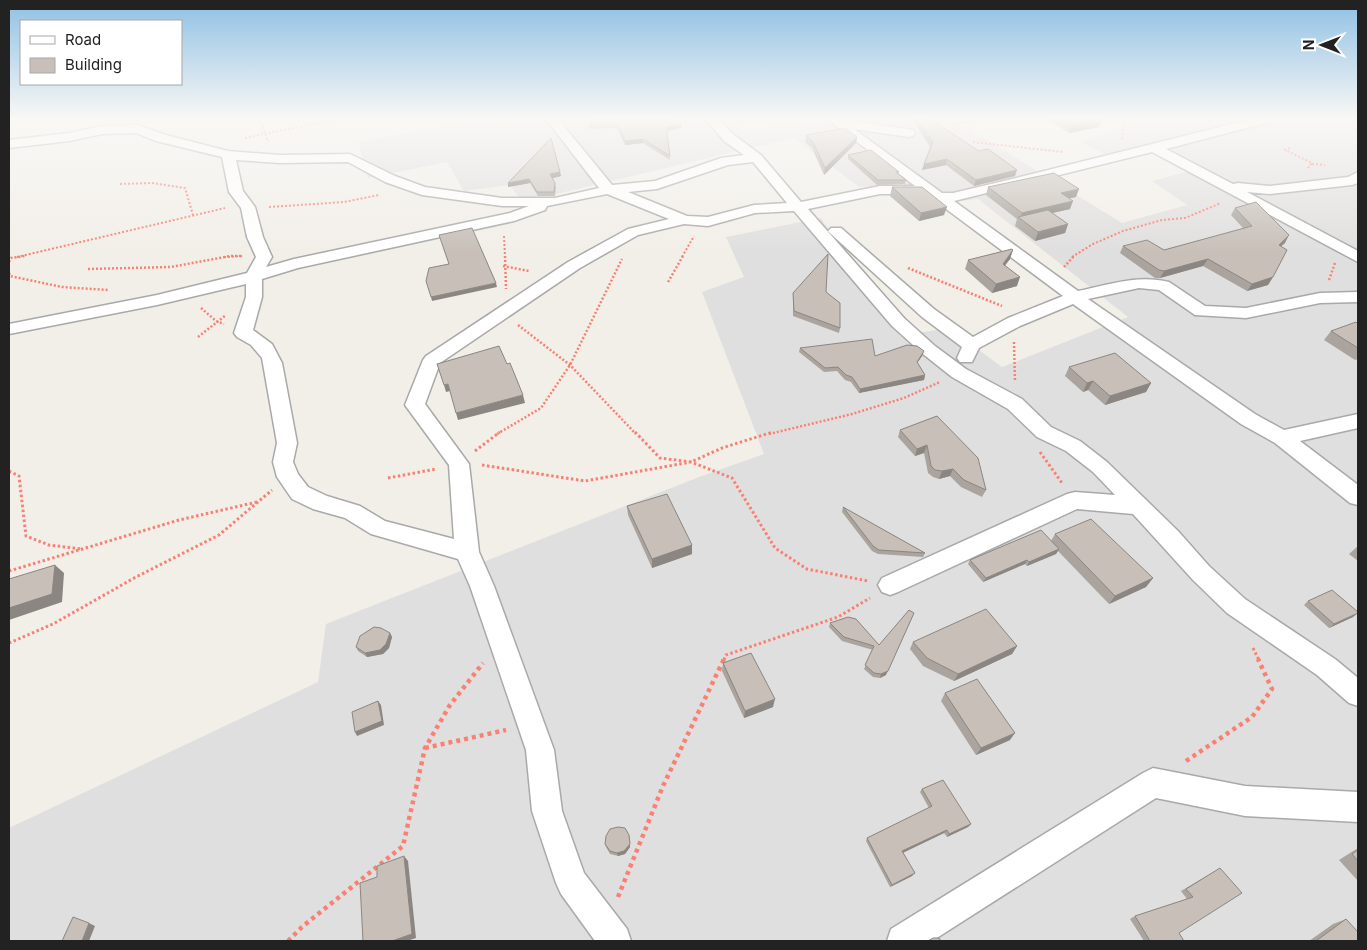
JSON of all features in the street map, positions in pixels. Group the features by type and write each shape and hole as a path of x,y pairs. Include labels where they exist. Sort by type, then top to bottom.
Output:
{"street":[{"path":"230,163 236,192 248,207 259,266 254,297 243,333 253,336 270,352 287,443 283,462 288,477 300,493 321,503 352,512 380,528 467,552"},
{"path":"360,163 390,179 422,191 502,202 555,202"},
{"path":"587,163 608,190 653,206 684,220"},
{"path":"9,329 225,285 259,266 294,264 514,217 555,202 608,190 657,185 719,163"},
{"path":"760,163 784,192 824,221 928,313 972,345"},
{"path":"892,163 1075,297 1248,419 1282,438 1357,493"},
{"path":"615,941 572,883 547,811 540,750 500,636 467,552 459,464 415,405 432,360 574,265 633,232 684,220 708,222 754,208 801,206 880,190 934,193 953,197 1030,180 1086,163"},
{"path":"1184,163 1358,257"},
{"path":"1228,186 1268,190 1352,181 1358,176"},
{"path":"801,206 898,322 929,350 959,373 1015,404 1044,432 1073,446 1100,467 1201,573 1236,606 1326,667 1358,694"},
{"path":"959,373 972,345 1014,322 1075,297 1139,283 1163,285 1200,311 1246,313 1320,298 1358,297"},
{"path":"1282,438 1358,421"},
{"path":"890,585 1075,500 1139,506"},
{"path":"903,941 1153,783 1245,801 1358,807"}],"path":[{"path":"1290,188 1306,178 1306,169 1311,163"},
{"path":"120,184 152,183 185,188 193,215"},
{"path":"9,262 10,257 39,254 53,250 61,244 179,220 193,215 237,207 344,202 381,194"},
{"path":"1057,284 1067,259 1101,240 1132,227 1163,220 1187,218 1210,206 1248,197"},
{"path":"514,217 504,235 503,266 508,308 516,323 570,365 660,458 691,462 732,478 775,548 807,569 890,585"},
{"path":"668,282 695,235 708,222"},
{"path":"459,464 490,438 542,408 570,365 596,315 633,232"},
{"path":"1328,240 1336,260 1329,280"},
{"path":"88,269 171,267 230,256 259,266"},
{"path":"906,266 997,306 1042,311"},
{"path":"388,478 459,464 481,465 585,481 691,462 722,448 779,431 852,414 904,398 959,373"},
{"path":"1044,432 1040,455 1075,500"},
{"path":"9,471 19,476 26,536 49,545 86,549"},
{"path":"9,643 53,624 136,577 219,535 288,477"},
{"path":"9,571 179,520 258,502"},
{"path":"615,905 663,786 726,655 838,617 890,585"},
{"path":"1153,783 1252,717 1272,689 1236,606"},
{"path":"288,941 302,927 403,846 425,748 450,705 482,664 500,636"},
{"path":"425,748 515,728 540,750"}],"shaded area":[{"path":"364,163 440,163 368,178"},
{"path":"448,163 686,163 522,202 510,185 464,191"},
{"path":"828,163 1025,163 1122,223 1187,205 1152,181 1198,169 1186,163 1358,163 1358,941 9,941 9,828 318,682 326,624 699,477 764,454 702,292 744,277 726,237 821,218 900,336 942,329 972,345 1002,367 1128,317 978,199 941,203 903,184 859,187"}],"building":[{"path":"527,163 558,163 560,172 550,174 555,183 554,192 537,192 529,179 508,183"},
{"path":"823,163 830,163 825,168"},
{"path":"858,163 888,163 906,180 878,180"},
{"path":"953,163 1008,163 1017,170 976,180"},
{"path":"1054,173 1079,189 1061,193 1073,201 1022,213 988,187"},
{"path":"892,187 922,187 947,207 921,213"},
{"path":"1256,202 1289,235 1279,245 1287,250 1273,277 1252,284 1208,259 1164,271 1159,270 1123,246 1147,240 1164,250 1252,226 1235,208"},
{"path":"1048,210 1068,224 1038,232 1018,217"},
{"path":"472,228 496,283 431,297 426,281 429,268 449,264 439,235"},
{"path":"1012,249 1003,264 1020,277 996,284 968,260"},
{"path":"828,254 826,292 840,303 840,328 794,311 793,293"},
{"path":"1356,322 1358,324 1358,348 1331,331"},
{"path":"872,339 875,356 907,345 917,346 924,351 917,362 925,375 860,389 852,377 846,375 838,367 825,368 800,348"},
{"path":"499,346 507,364 510,363 523,395 456,413 448,384 444,385 437,364"},
{"path":"1115,353 1151,383 1110,396 1093,381 1087,383 1069,367"},
{"path":"937,416 978,458 986,490 964,480 953,469 935,470 931,466 927,445 917,449 900,430"},
{"path":"667,494 692,545 652,559 627,506"},
{"path":"843,507 925,553 879,550 873,546"},
{"path":"1091,519 1153,578 1115,596 1055,534"},
{"path":"1041,530 1059,549 1029,562 1027,560 986,578 970,560"},
{"path":"55,565 52,594 9,608 9,579"},
{"path":"1332,590 1358,613 1334,624 1308,601"},
{"path":"986,609 1017,646 958,674 927,658 913,642"},
{"path":"909,610 914,613 888,671 881,674 874,673 865,665 874,646 844,637 830,623 848,617 856,619 879,645"},
{"path":"374,627 381,628 390,633 386,644 380,650 365,653 356,647 360,636"},
{"path":"751,653 775,699 745,711 723,663"},
{"path":"977,679 1015,733 981,748 945,693"},
{"path":"378,701 382,721 355,732 352,712"},
{"path":"943,780 971,824 949,834 947,830 902,851 915,873 892,885 867,838 932,806 922,789"},
{"path":"625,828 629,835 630,844 624,851 617,853 610,851 605,844 606,836 610,829"},
{"path":"1358,850 1358,861 1352,854"},
{"path":"404,856 412,934 392,941 363,941 360,883 377,877 377,866"},
{"path":"1220,868 1242,893 1179,933 1184,941 1150,941 1135,916 1193,897 1186,889"},
{"path":"73,917 89,923 82,941 62,941"},
{"path":"1346,919 1358,932 1358,941 1316,941"},
{"path":"933,938 939,938 941,941 928,941"}]}
